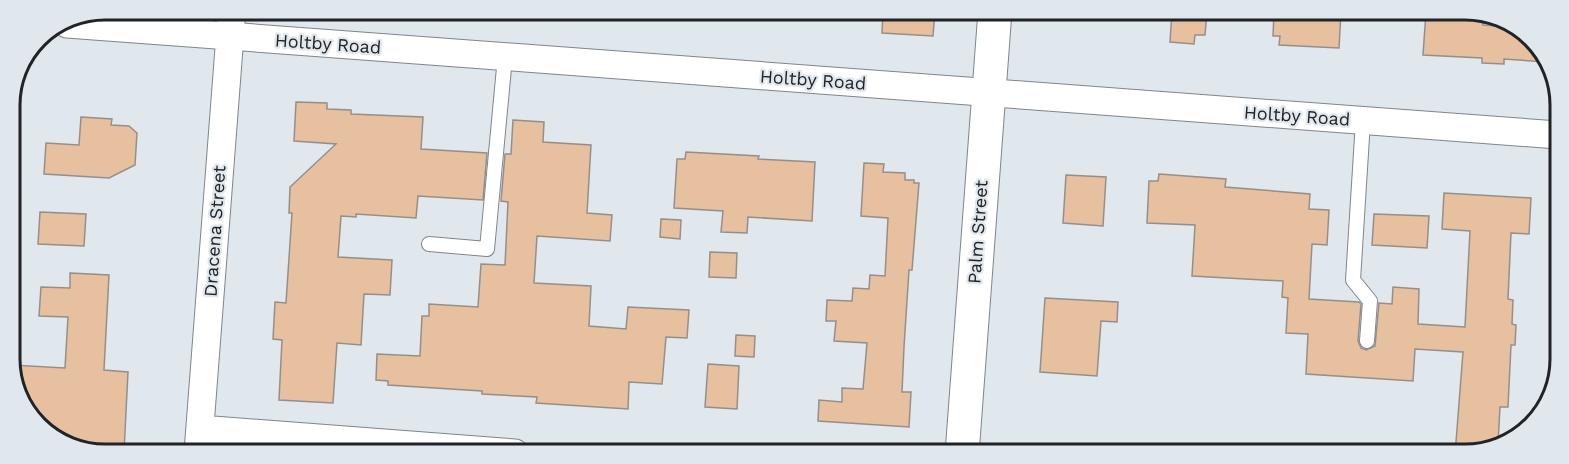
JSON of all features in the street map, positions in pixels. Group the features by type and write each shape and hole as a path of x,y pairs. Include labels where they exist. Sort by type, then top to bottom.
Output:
{"street":[{"name":"Dracena Street","path":"199,441 231,19"},
{"name":"Palm Street","path":"963,444 994,19"},
{"name":"Holtby Road","path":"76,25 1550,134"},
{"path":"199,441 278,444"}],"lane":[{"path":"429,244 487,249 505,57"},
{"path":"1363,121 1353,280 1370,301 1366,340"}],"building":[{"path":"883,19 934,19 933,36 882,33"},
{"path":"1171,19 1206,19 1205,35 1195,35 1194,44 1170,42"},
{"path":"1274,19 1341,19 1339,48 1279,45 1280,36 1273,36"},
{"path":"1426,19 1464,19 1483,21 1483,25 1497,26 1507,31 1525,44 1538,61 1504,59 1504,64 1482,63 1482,58 1423,55"},
{"path":"296,102 327,103 327,109 351,110 351,114 423,117 421,149 487,153 483,200 418,196 416,218 356,214 356,217 341,216 338,257 392,260 390,295 364,294 361,345 337,343 333,403 279,400 282,340 273,339 275,302 286,303 292,213 289,213 290,187 336,144 294,141"},
{"path":"81,117 112,119 111,125 129,126 137,133 135,165 109,178 44,174 46,143 79,145"},
{"path":"513,120 544,122 543,142 591,145 587,213 612,215 610,241 537,236 534,283 591,286 589,326 626,329 628,307 689,310 687,338 666,337 662,384 629,382 628,409 536,403 537,397 388,385 388,381 376,380 377,354 420,356 422,316 429,316 429,304 478,307 481,264 505,265 508,202 501,201 505,154 511,154"},
{"path":"686,152 815,162 812,221 748,217 747,233 721,232 723,211 674,208 677,159 685,159"},
{"path":"864,163 884,164 883,172 905,173 905,180 914,180 914,183 919,183 912,270 909,270 902,392 911,392 909,427 818,421 819,400 842,402 842,388 863,389 867,343 834,341 836,321 826,321 827,300 852,301 853,288 869,289 870,275 885,276 888,218 861,216"},
{"path":"1159,174 1226,179 1225,187 1310,194 1309,209 1329,210 1327,245 1312,244 1309,299 1359,302 1361,304 1358,341 1361,348 1366,350 1375,346 1379,303 1392,304 1393,287 1419,289 1418,324 1465,327 1470,231 1442,229 1444,193 1531,198 1529,234 1511,233 1508,299 1513,300 1512,324 1516,325 1515,345 1511,345 1508,407 1500,407 1498,437 1486,442 1456,444 1463,352 1415,349 1413,381 1306,374 1308,334 1286,333 1288,298 1282,297 1283,281 1192,276 1195,225 1147,223 1149,181 1158,181"},
{"path":"1066,175 1106,177 1103,226 1063,223"},
{"path":"40,212 86,214 84,246 38,244"},
{"path":"1374,214 1429,216 1427,248 1372,245"},
{"path":"661,219 681,220 680,239 660,237"},
{"path":"710,252 737,253 736,278 709,277"},
{"path":"70,273 109,275 104,370 128,372 124,444 93,444 62,433 44,420 24,387 20,365 65,368 68,317 39,316 41,287 70,288"},
{"path":"1045,298 1118,302 1117,322 1101,321 1097,376 1040,372"},
{"path":"736,335 755,336 754,357 735,356"},
{"path":"708,364 739,366 737,409 705,407"}]}
